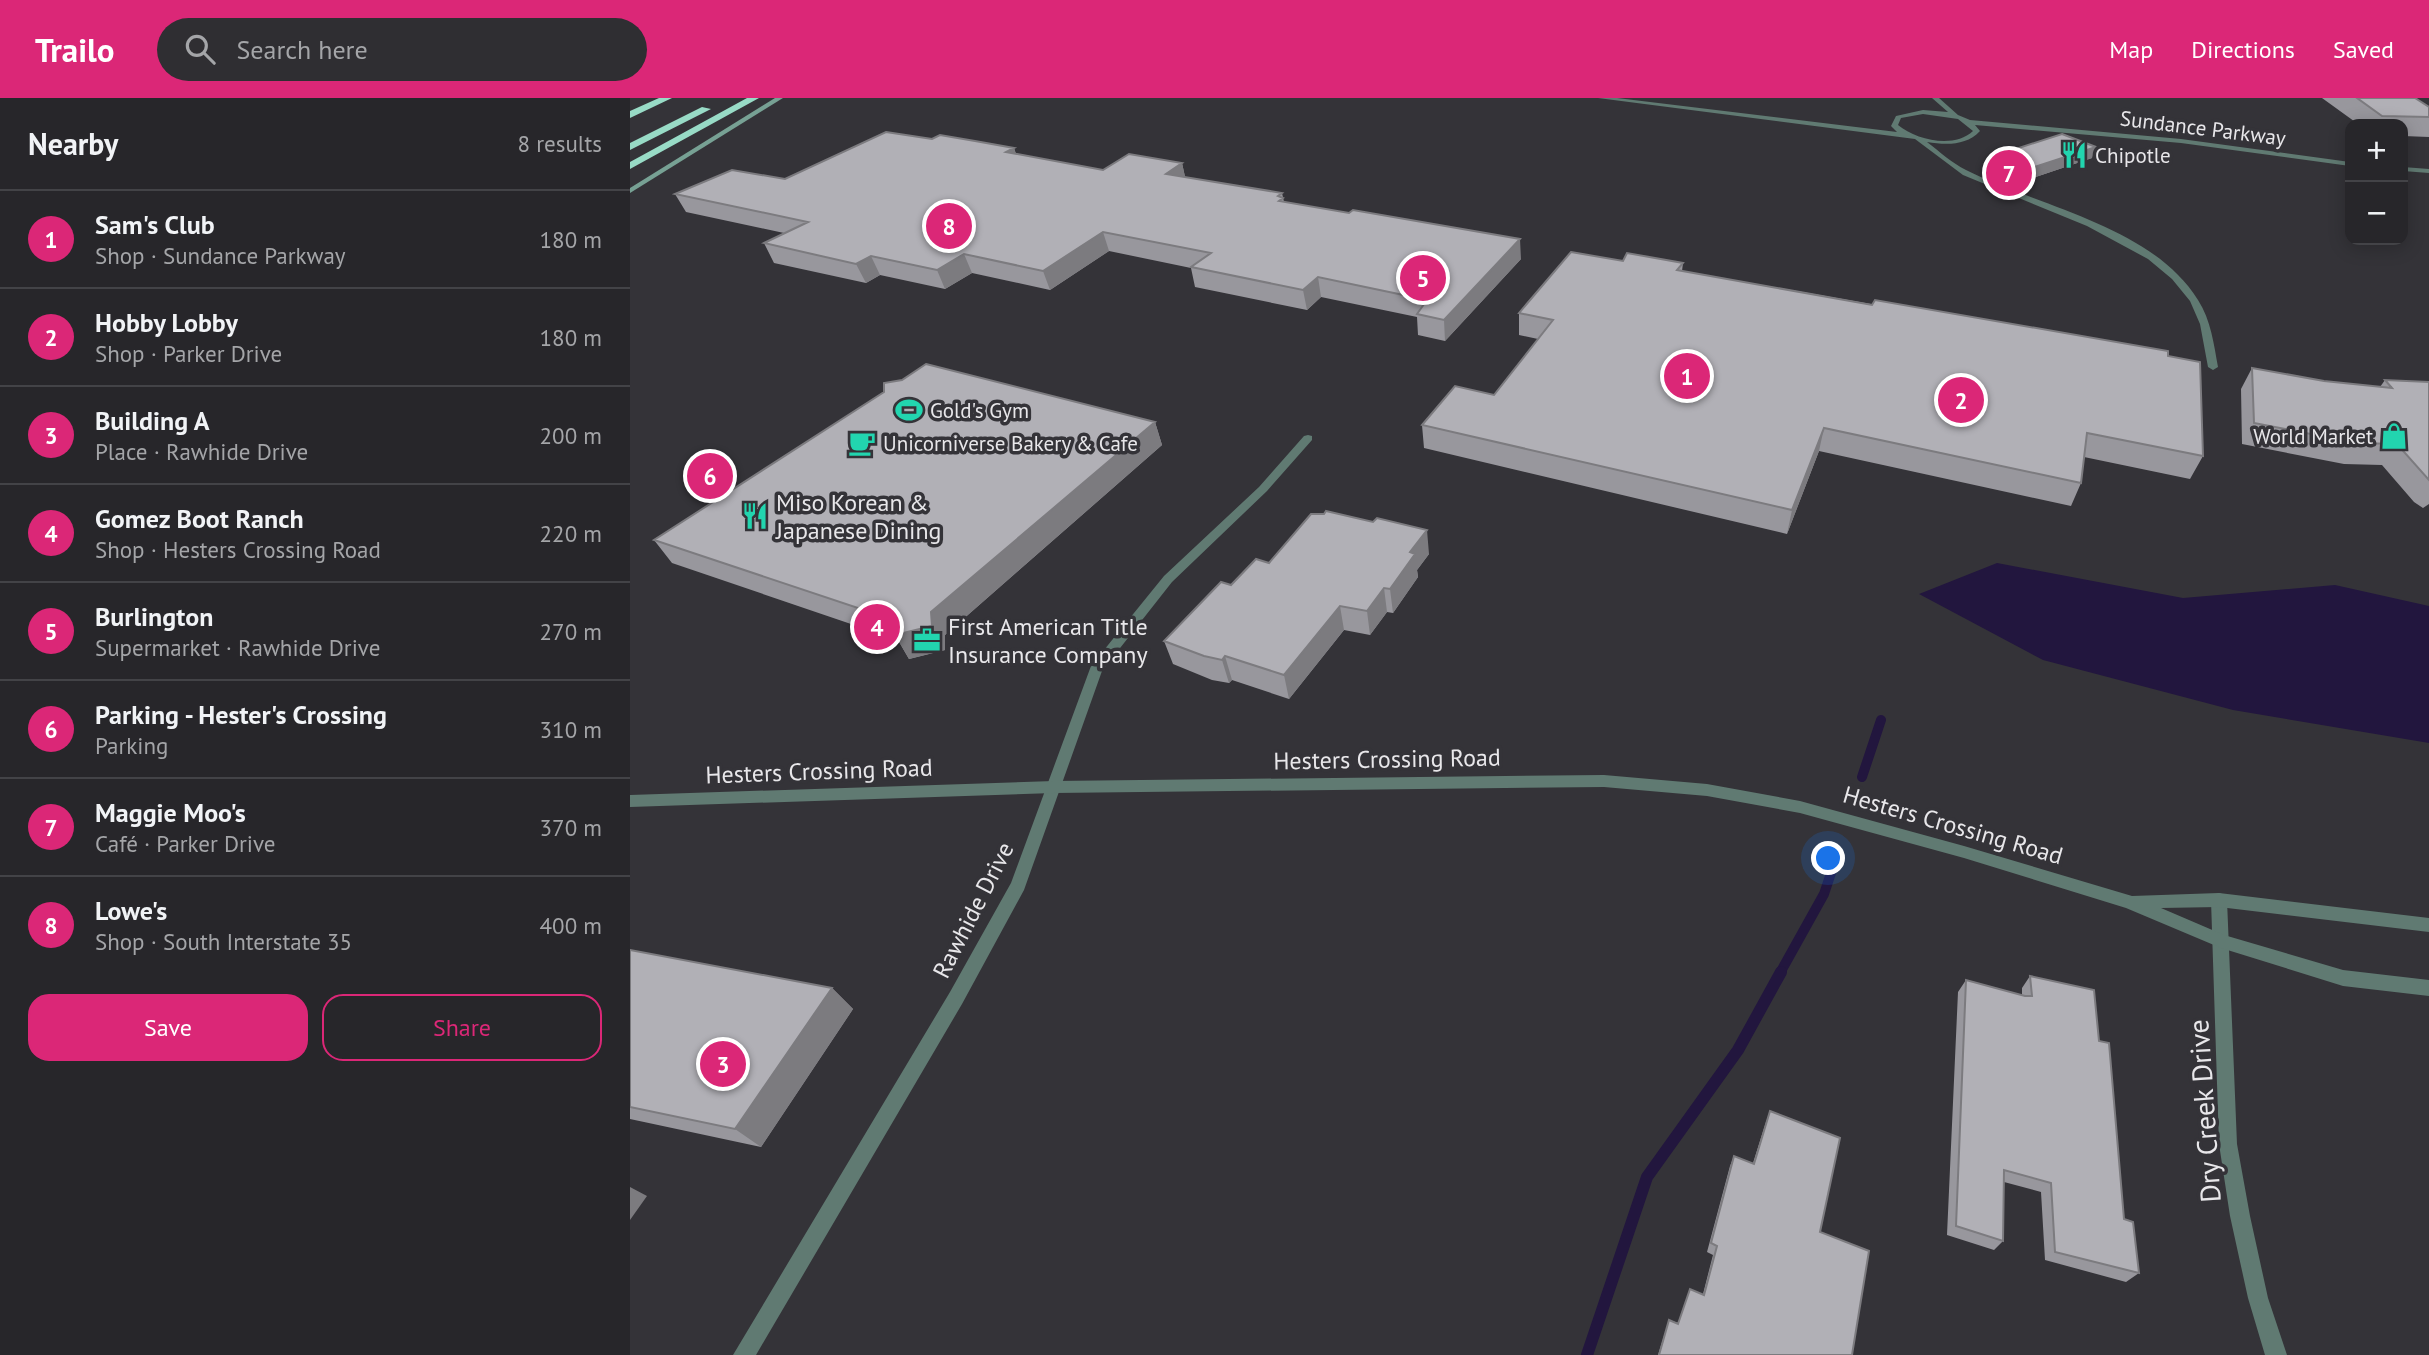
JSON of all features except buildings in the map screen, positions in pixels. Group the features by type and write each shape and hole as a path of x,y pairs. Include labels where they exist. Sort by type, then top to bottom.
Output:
{"highway":[{"path":"630,115 667,98"},
{"path":"630,166 754,98"},
{"path":"630,147 716,104"}],"main road":[{"path":"630,191 780,98"},
{"path":"630,182 724,135"}],"street":[{"path":"1601,98 1727,115 1808,122 1919,139 1967,139 1982,136"},
{"path":"1936,98 1956,116"},
{"path":"1906,135 1894,126 1896,117 1908,105"},
{"path":"1896,117 1923,112 1956,116"},
{"name":"Sundance Parkway","path":"1956,116 1970,122 2181,141 2345,163"},
{"path":"1808,122 1871,120"},
{"path":"1945,158 1977,131 1970,122"},
{"name":"Sundance Parkway","path":"2005,134 2052,131"},
{"path":"1919,139 1966,173 2105,232 2149,257 2193,300 2207,329 2213,366"},
{"path":"2408,169 2429,171"},
{"name":"Rawhide Drive","path":"744,1355 956,998 1018,885 1096,669 1168,579 1263,489 1308,438"},
{"name":"Hesters Crossing Road","path":"630,802 1054,788 1604,781 1707,790 1800,807 2129,902 2221,941 2343,978 2429,988"},
{"name":"Hesters Crossing Road","path":"2129,902 2219,900 2429,925"},
{"name":"Dry Creek Drive","path":"2219,900 2228,1144 2242,1228 2258,1298 2276,1355"}],"shaded area":[{"path":"1997,563 2183,598 2335,585 2429,606 2429,743 2233,710 2043,660 1919,594"}],"waterway":[{"path":"1862,777 1881,720"},
{"path":"1780,973 1824,894 1832,870"},
{"path":"1587,1355 1647,1177 1738,1050 1781,972"}],"place":[{"name":"Chipotle","path":"2074,155"},
{"name":"Maggie Moo's","path":"2009,173"},
{"name":"Lowe's","path":"949,226"},
{"name":"Burlington","path":"1423,278"},
{"name":"Sam's Club","path":"1687,376"},
{"name":"Hobby Lobby","path":"1961,400"},
{"name":"Gold's Gym","path":"909,410"},
{"name":"World Market","path":"2394,436"},
{"name":"Unicorniverse Bakery & Cafe","path":"862,443"},
{"name":"Parking - Hester's Crossing","path":"710,476"},
{"name":"Miso Korean & Japanese Dining","path":"755,516"},
{"name":"Gomez Boot Ranch","path":"877,627"},
{"name":"First American Title Insurance Company","path":"927,640"},
{"name":"Building A","path":"723,1064"}]}
